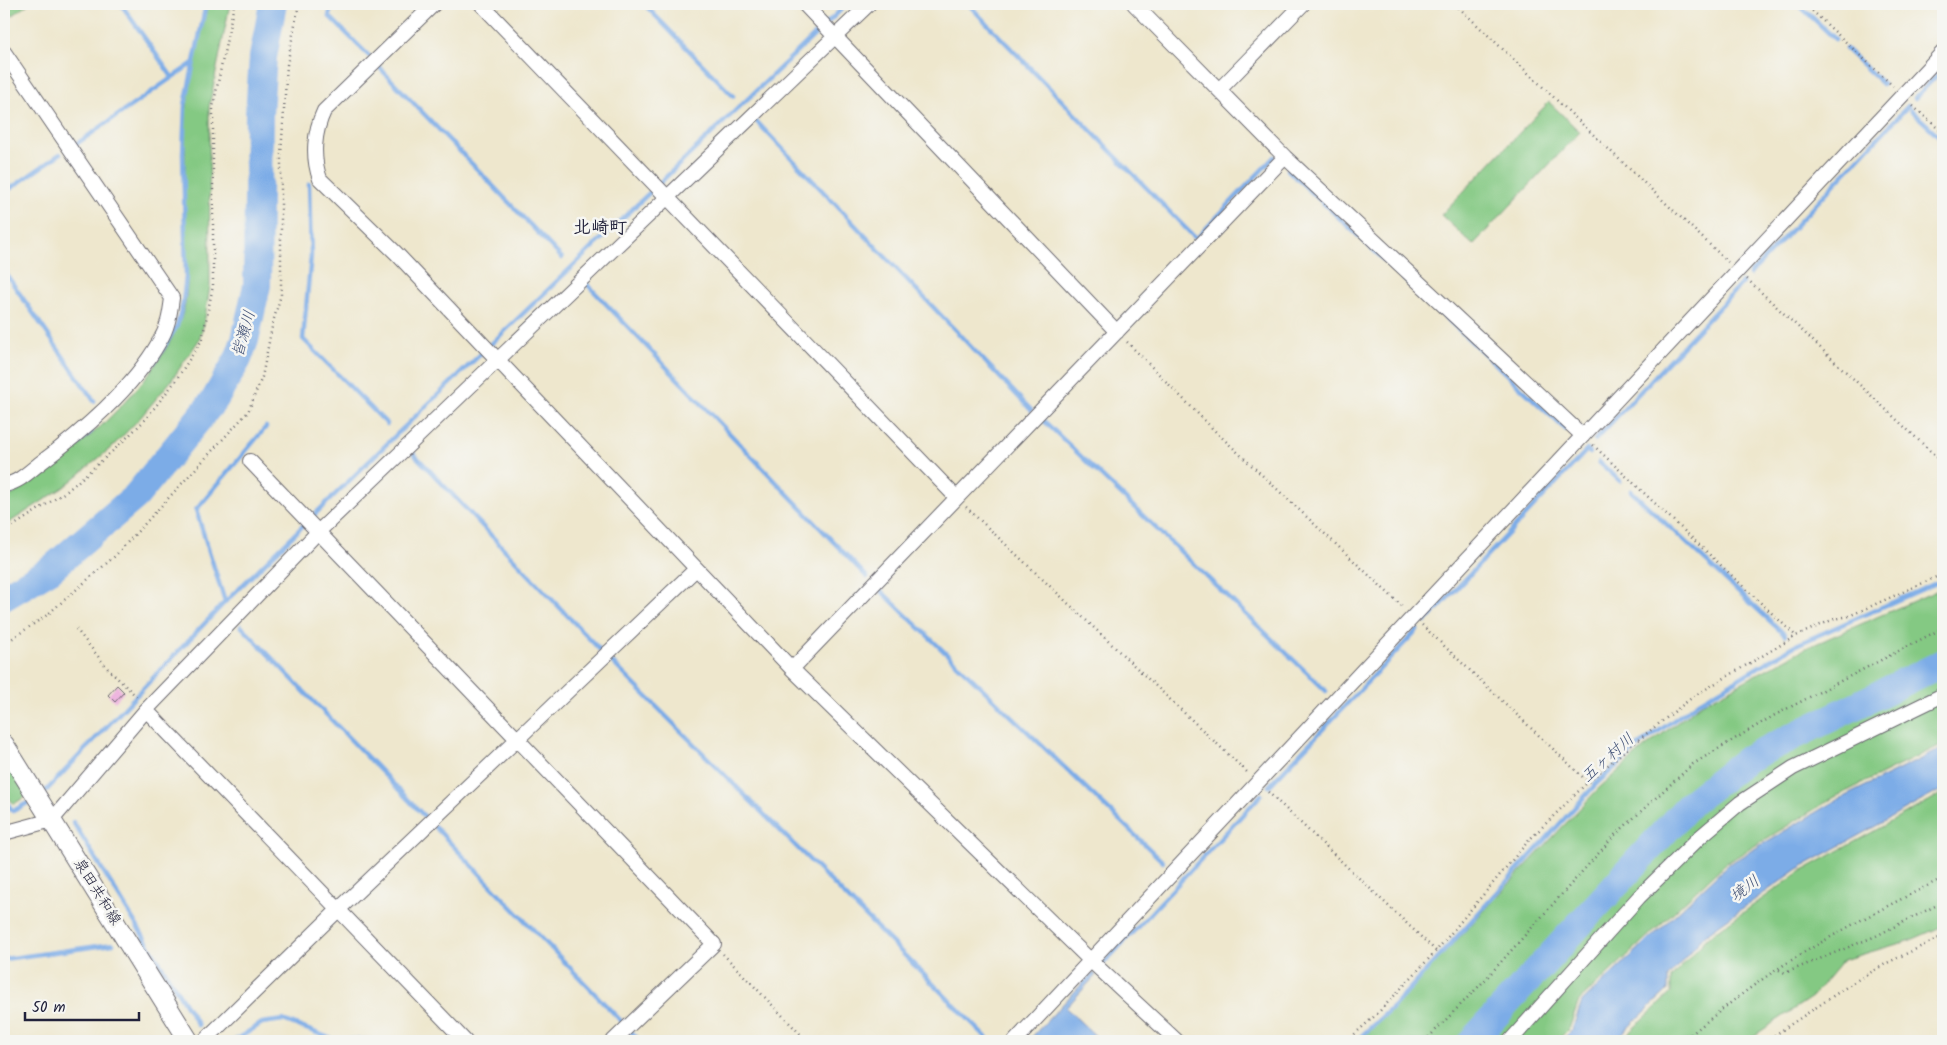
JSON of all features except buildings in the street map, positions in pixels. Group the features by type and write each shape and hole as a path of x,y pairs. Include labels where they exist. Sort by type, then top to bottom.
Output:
{"main road":[{"name":"泉田共和線","path":"4,744 189,1041"}],"street":[{"path":"434,4 324,111 318,123 315,166 320,180 396,253 480,340 792,669 1090,960 1177,1041"},
{"path":"481,4 956,497"},
{"path":"804,4 1117,332"},
{"path":"4,833 50,816 145,707 316,530 832,34 869,4"},
{"path":"1134,4 1285,157 1583,436"},
{"path":"1220,90 1303,4"},
{"path":"4,52 172,298 170,320 160,341 144,365 69,441 18,480 4,485"},
{"path":"1015,1041 1943,52"},
{"path":"792,669 1285,157"},
{"path":"250,461 714,944 613,1041"},
{"path":"204,1041 338,910 696,569"},
{"path":"1510,1041 1640,897 1700,837 1740,803 1792,768 1943,695"},
{"path":"145,707 465,1041"}],"path":[{"path":"4,644 47,615 115,556 248,412 262,377 273,322 282,295 281,154 287,65 299,4"},
{"path":"1455,4 1943,463"},
{"path":"1805,4 1943,133"},
{"path":"1117,332 1216,432 1588,782"},
{"path":"1583,436 1796,636"},
{"path":"956,497 1436,951"},
{"path":"1347,1041 1378,1013 1436,951 1530,839 1588,782 1650,730 1694,696 1796,636 1834,619 1849,616 1943,574"},
{"path":"1425,1041 1483,982 1615,835 1693,764 1773,716 1943,628"},
{"path":"76,629 109,670 145,707"},
{"path":"1683,1041 1778,969 1862,919 1943,878"},
{"path":"1778,969 1785,974 1876,936 1943,902"},
{"path":"1766,1041 1854,982 1887,963 1943,936"},
{"path":"714,944 807,1041"}],"green space":[{"path":"4,4 28,4 4,22"},
{"path":"208,4 230,4 209,107 210,286 204,324 199,340 171,381 140,418 112,447 64,487 4,526 4,500 56,465 112,416 159,360 175,331 185,304 187,285 186,110"},
{"path":"1549,102 1580,132 1473,245 1441,215"},
{"path":"1943,588 1943,744 1833,798 1725,864 1579,1001 1569,1029 1557,1041 1360,1041 1599,788 1644,748 1700,705 1804,649"},
{"path":"4,753 29,794 14,804 4,792"},
{"path":"1943,793 1943,926 1911,940 1843,960 1812,997 1746,1041 1620,1041 1671,993 1671,978 1707,938 1800,872"}],"water":[{"name":"境川","path":"1943,748 1943,789 1798,869 1705,935 1668,977 1668,990 1614,1041 1561,1041 1572,1030 1582,1002 1729,864 1833,802"},
{"path":"1093,972 1096,975 1066,1008 1101,1041 1028,1041"}],"waterway":[{"path":"121,4 172,77"},
{"path":"154,362 177,326 183,303 186,276 183,154 185,105 206,4"},
{"name":"皆瀬川","path":"4,597 51,569 136,496 215,399 238,359 245,340 257,285 259,114 263,57 273,4"},
{"path":"332,4 329,16 369,56"},
{"path":"644,4 733,96"},
{"path":"42,795 225,602 396,435 847,4"},
{"path":"968,4 1196,239 1274,157"},
{"path":"1798,4 1835,39"},
{"path":"1846,49 1883,84"},
{"path":"75,145 193,63"},
{"path":"378,66 562,258"},
{"path":"1915,98 1943,69"},
{"path":"1750,274 1908,106"},
{"path":"1911,110 1943,140"},
{"path":"757,122 1031,410"},
{"path":"4,193 60,154"},
{"path":"1288,170 1565,429"},
{"path":"309,184 311,256 303,339 387,424"},
{"path":"4,271 94,401"},
{"path":"586,283 867,577"},
{"path":"1595,440 1742,283"},
{"path":"1042,419 1326,691"},
{"path":"225,602 196,510 266,427"},
{"path":"35,476 65,455 91,431"},
{"path":"1426,621 1587,450 1590,453"},
{"path":"413,453 600,650"},
{"path":"1599,462 1620,481"},
{"path":"4,496 20,486"},
{"path":"1631,491 1785,635"},
{"name":"五ヶ村川","path":"1356,1041 1393,1007 1597,783 1641,744 1699,702 1796,645 1943,580"},
{"path":"878,588 1163,862"},
{"path":"241,626 426,818"},
{"path":"1269,786 1417,630"},
{"path":"610,660 990,1041"},
{"path":"1472,1041 1692,802 1749,758 1943,663"},
{"path":"1103,964 1261,795"},
{"path":"4,799 13,811 33,800"},
{"path":"73,822 198,1025"},
{"path":"435,827 622,1022"},
{"path":"4,959 113,944"},
{"name":"五ヶ村川","path":"234,1041 262,1023 283,1020 332,1039 403,1041"},
{"path":"631,1032 640,1041"}],"district":[{"name":"北崎町","path":"600,228"}]}
